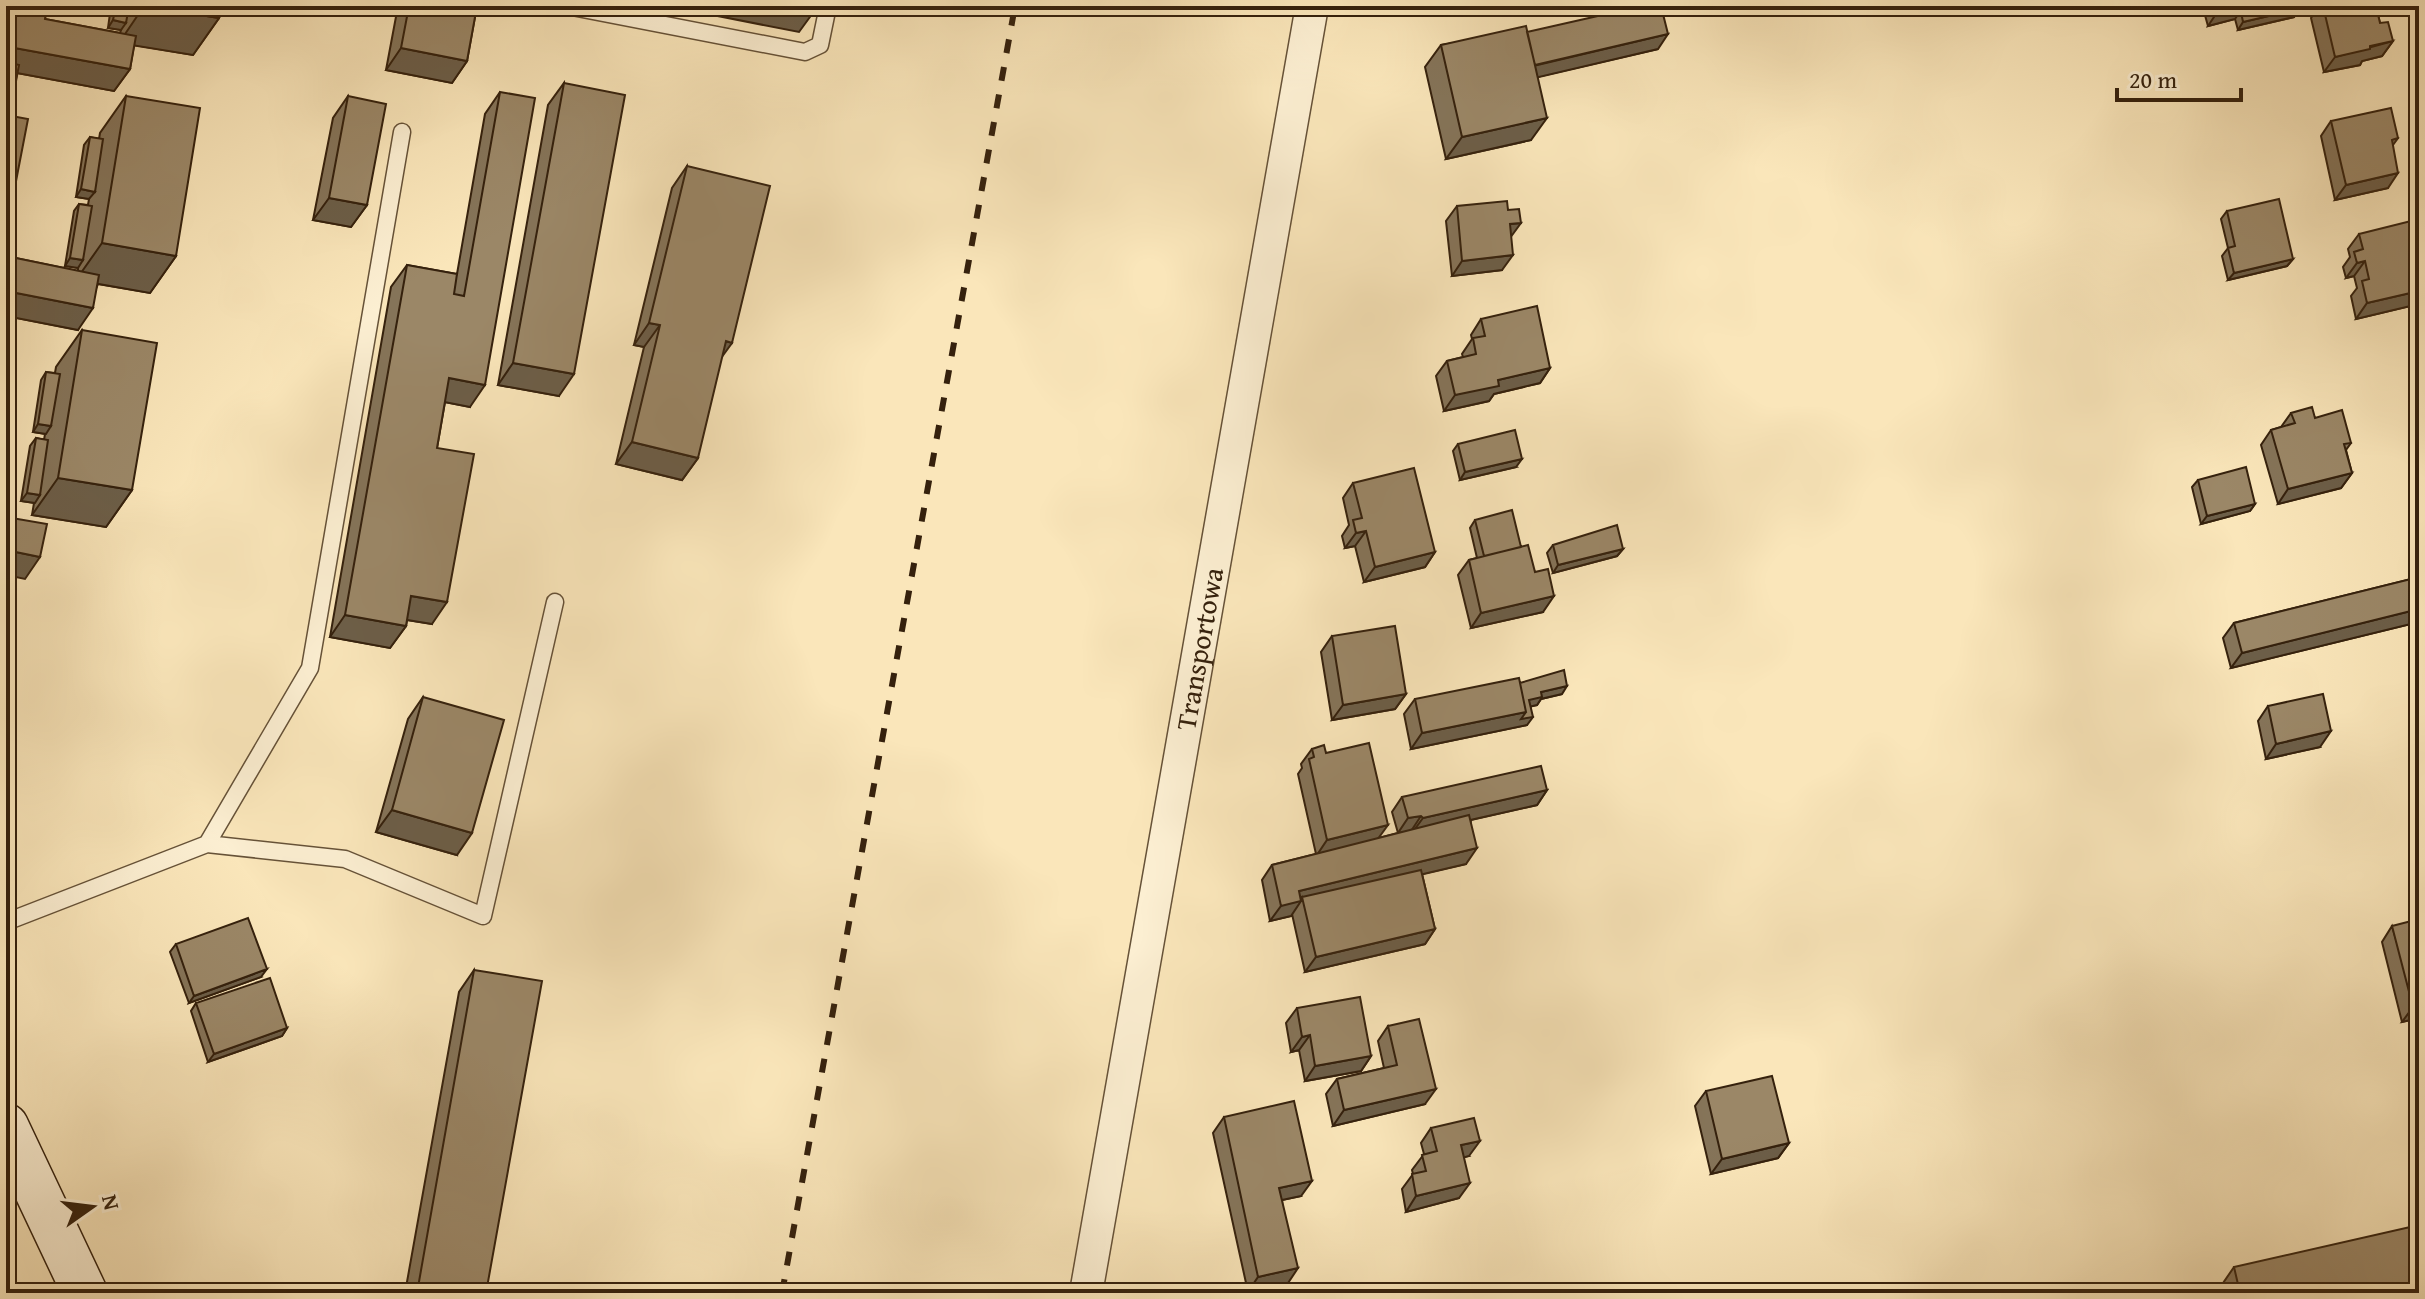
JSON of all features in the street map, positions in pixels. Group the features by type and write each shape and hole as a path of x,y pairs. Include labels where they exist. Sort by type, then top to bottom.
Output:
{"street":[{"name":"Transportowa","path":"1086,1293 1312,6"},
{"path":"6,1126 85,1293"}],"lane":[{"path":"567,6 805,52 820,45 828,6"},
{"path":"207,844 310,668 402,132"},
{"path":"6,922 207,844 345,859 483,916 555,602"}],"building":[{"path":"16,6 47,6 45,19 136,36 130,69 9,47"},
{"path":"116,6 129,6 126,23 113,20"},
{"path":"147,6 221,6 219,18"},
{"path":"409,6 477,6 467,61 401,48"},
{"path":"795,6 816,6 815,10"},
{"path":"1642,6 1661,6 1668,34 1535,65 1527,32"},
{"path":"2217,6 2238,6 2218,11"},
{"path":"2244,6 2298,6 2299,9 2243,22 2241,12"},
{"path":"2323,6 2376,6 2380,23 2388,22 2393,41 2335,57"},
{"path":"1526,26 1547,118 1462,137 1441,45"},
{"path":"6,62 19,65 11,108 6,108"},
{"path":"564,83 625,95 574,374 513,363"},
{"path":"500,92 535,98 485,385 449,378 437,448 474,454 447,602 411,596 406,626 345,615 407,265 457,274 454,294 464,296"},
{"path":"126,96 200,108 176,256 102,243"},
{"path":"348,96 386,104 367,205 329,198"},
{"path":"2391,108 2398,138 2392,140 2398,173 2346,185 2331,121"},
{"path":"6,115 28,119 6,233"},
{"path":"90,137 103,139 95,192 81,189"},
{"path":"687,166 770,186 732,343 726,341 698,458 632,442 660,325 649,323"},
{"path":"2279,199 2293,259 2234,273 2228,248 2235,246 2227,211"},
{"path":"1507,201 1508,210 1519,209 1521,223 1510,224 1513,255 1462,261 1457,206"},
{"path":"79,204 92,206 83,260 70,258"},
{"path":"2419,219 2419,291 2367,303 2362,281 2369,279 2365,261 2357,263 2354,252 2363,249 2359,234"},
{"path":"6,256 99,275 93,308 6,291"},
{"path":"1537,306 1550,368 1498,380 1499,386 1455,395 1447,361 1476,354 1473,338 1485,336 1481,319"},
{"path":"82,330 157,343 132,490 58,478"},
{"path":"46,372 60,374 51,426 38,424"},
{"path":"2312,407 2315,418 2342,410 2351,443 2344,444 2352,473 2288,489 2271,430 2295,423 2291,413"},
{"path":"1515,430 1522,459 1465,472 1458,444"},
{"path":"36,438 48,440 40,495 27,493"},
{"path":"2246,467 2255,504 2207,516 2198,480"},
{"path":"1414,468 1435,552 1375,567 1366,531 1356,533 1353,520 1362,518 1353,483"},
{"path":"1512,510 1521,547 1484,556 1475,520"},
{"path":"6,517 47,524 40,557 6,550"},
{"path":"1617,525 1623,549 1558,565 1553,545"},
{"path":"1528,545 1535,572 1548,569 1554,596 1481,613 1469,560"},
{"path":"2419,577 2419,609 2242,653 2234,623"},
{"path":"1395,626 1406,694 1343,705 1332,636"},
{"path":"1564,670 1567,686 1541,692 1542,697 1529,700 1533,717 1521,719 1526,712 1520,683"},
{"path":"1519,678 1526,712 1422,733 1415,699"},
{"path":"2323,694 2331,731 2276,744 2268,706"},
{"path":"423,697 504,720 472,833 392,810"},
{"path":"1369,743 1388,825 1327,840 1309,759 1314,757 1312,749 1324,745 1326,753"},
{"path":"1541,766 1547,790 1423,818 1408,818 1402,797"},
{"path":"1469,815 1477,848 1299,891 1301,901 1281,906 1272,865"},
{"path":"1421,870 1435,929 1316,957 1302,897"},
{"path":"248,918 267,969 194,996 176,944"},
{"path":"2419,919 2419,1006 2413,1007 2392,926"},
{"path":"474,970 542,981 486,1293 417,1293"},
{"path":"270,978 287,1028 214,1054 196,1003"},
{"path":"1360,997 1371,1056 1315,1066 1310,1035 1302,1037 1297,1008"},
{"path":"1419,1019 1436,1089 1344,1110 1337,1079 1397,1065 1388,1026"},
{"path":"1772,1076 1789,1143 1722,1159 1706,1091"},
{"path":"1294,1101 1312,1181 1279,1188 1298,1268 1258,1277 1224,1117"},
{"path":"1474,1118 1480,1141 1461,1145 1470,1183 1416,1196 1412,1174 1426,1171 1422,1155 1437,1151 1431,1128"},
{"path":"2419,1225 2419,1286 2390,1293 2240,1293 2234,1267"}],"railway":[{"path":"782,1293 1015,6"}]}
